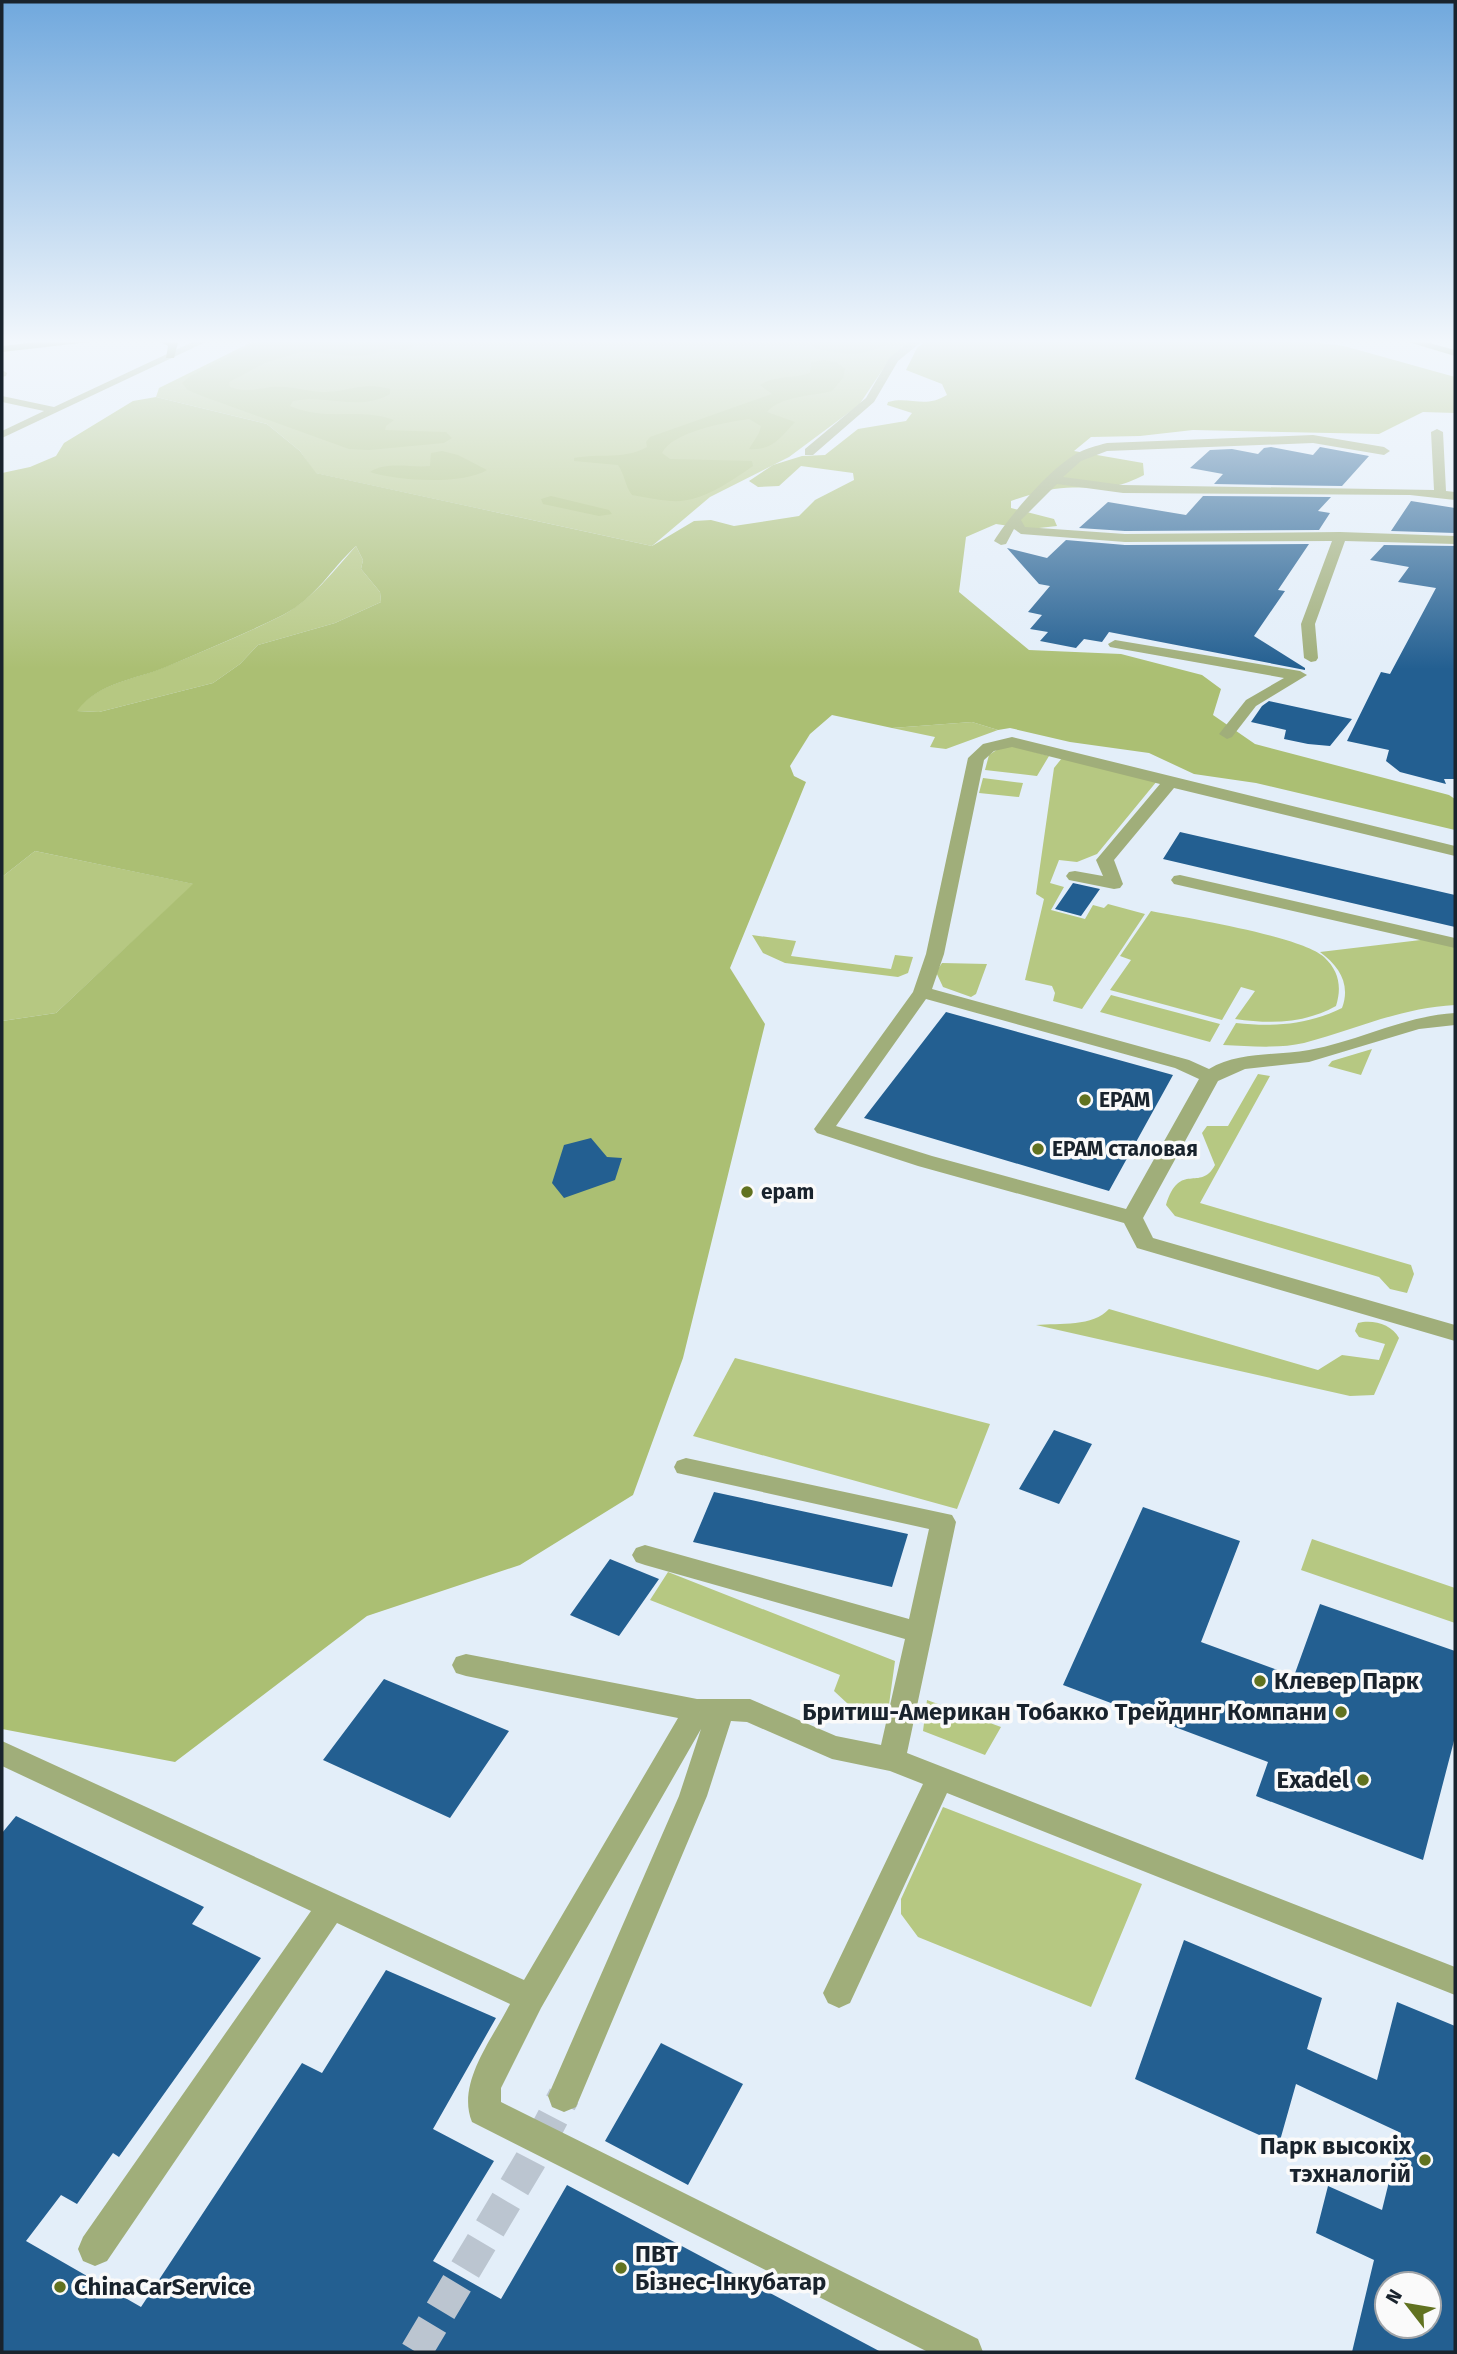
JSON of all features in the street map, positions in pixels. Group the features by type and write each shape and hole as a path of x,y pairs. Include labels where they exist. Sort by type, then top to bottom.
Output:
{"street":[{"path":"809,452 813,449"},
{"path":"1001,541 1014,519 1054,480 1068,462 1085,451 1097,449"},
{"path":"1371,449 1384,451"},
{"path":"1438,449 1440,494"},
{"path":"1054,480 1123,489 1410,491 1455,496"},
{"path":"1014,519 1021,530 1071,535 1165,538 1340,536 1455,540"},
{"path":"1227,734 1251,703 1272,688 1299,676 1310,660 1308,624 1340,536"},
{"path":"1115,644 1299,676"},
{"path":"1455,851 1012,742 989,747 976,758 935,954 922,992 824,1129 925,1161 1132,1218 1145,1243 1455,1333"},
{"path":"1075,876 1114,884 1105,860 1170,782"},
{"path":"1180,880 1455,943"},
{"path":"922,992 1182,1064 1210,1077"},
{"path":"1132,1218 1210,1077 1225,1065 1310,1056 1430,1019 1455,1018"},
{"path":"686,1466 943,1522 892,1759"},
{"path":"645,1555 919,1632"},
{"path":"466,1665 709,1709 750,1711 832,1747 892,1759 1455,1981"},
{"path":"709,1709 530,1998 485,2086 484,2111 965,2352"},
{"path":"564,2096 693,1796 709,1709"},
{"path":"2,1753 530,1998"},
{"path":"839,1993 940,1778"},
{"path":"95,2249 332,1906"}],"green space":[{"path":"60,449 297,449 316,473 652,546 694,521 711,520 734,526 799,516 815,500 854,480 853,473 801,466 779,486 758,487 749,481 773,465 802,456 825,455 833,449 1077,449 1074,451 1143,463 1144,475 1119,485 1054,489 1011,501 1011,508 1054,519 1057,526 1030,529 996,524 966,537 959,592 1029,650 1121,654 1202,675 1221,689 1213,715 1255,744 1449,795 1455,799 1455,830 1256,783 1194,774 1149,753 1070,742 1010,728 998,730 972,722 892,728 832,715 810,734 790,766 794,776 806,782 730,968 765,1024 683,1358 633,1495 520,1565 367,1616 175,1762 2,1729 2,1021 56,1013 193,884 35,851 2,877 2,473 30,467 56,456","holes":["356,546 363,560 361,569 380,592 381,602 335,623 258,645 240,664 213,683 99,712 77,711 86,701 107,688 166,667 295,608 314,592"]},
{"path":"297,449 800,449 710,497 652,546 315,473"},
{"path":"666,449 662,453 670,459 752,461 753,466 704,495 694,499 671,501 632,495 618,465 574,461 574,458 621,455"},
{"path":"442,451 458,455 487,470 476,475 447,480 396,478 370,472 391,466 430,466 431,453"},
{"path":"551,496 609,510 612,514 599,516 543,504 541,499"},
{"path":"356,546 363,560 361,569 380,592 381,602 335,623 258,645 240,664 213,683 99,712 76,711 85,701 106,688 180,661 283,615 313,593"},
{"path":"972,722 998,730 946,749 930,747 935,737 892,728"},
{"path":"1013,746 1049,756 1037,776 985,770 989,755 1001,747"},
{"path":"1062,758 1157,781 1097,854 1077,862 1059,860 1050,883 1064,887 1051,910 1085,919 1093,905 1104,908 1108,904 1145,914 1082,1009 1053,1001 1055,993 1052,986 1025,980 1044,899 1036,894 1054,768"},
{"path":"983,778 1023,783 1019,797 979,793"},
{"path":"35,851 194,884 56,1013 2,1021 2,877"},
{"path":"1151,911 1268,935 1311,949 1329,962 1336,974 1339,992 1336,1006 1311,1016 1287,1021 1235,1019 1255,991 1241,987 1222,1020 1110,990 1131,960 1120,956"},
{"path":"752,935 796,941 791,956 891,969 895,955 913,957 908,973 898,977 785,963 763,953"},
{"path":"1429,939 1455,947 1455,1005 1416,1010 1294,1045 1223,1045 1236,1023 1290,1023 1316,1018 1342,1008 1345,991 1342,976 1333,963 1320,952"},
{"path":"942,963 987,964 976,994 971,997 943,987 936,972"},
{"path":"1111,995 1220,1024 1210,1042 1100,1012"},
{"path":"1372,1049 1361,1075 1328,1066 1332,1061"},
{"path":"1258,1074 1270,1076 1200,1203 1411,1265 1414,1274 1407,1293 1390,1289 1379,1277 1175,1216 1166,1205 1177,1184 1203,1177 1215,1165 1202,1133 1207,1126 1228,1126"},
{"path":"1109,1309 1318,1370 1342,1355 1379,1360 1385,1344 1359,1337 1355,1331 1358,1323 1381,1324 1392,1329 1399,1338 1374,1395 1350,1396 1036,1325 1085,1321 1102,1315"},
{"path":"735,1358 990,1424 957,1509 693,1436"},
{"path":"1312,1539 1455,1588 1455,1623 1301,1570"},
{"path":"668,1572 895,1661 887,1719 848,1704 834,1691 840,1675 650,1600"},
{"path":"927,1700 1001,1727 985,1755 923,1731"},
{"path":"943,1807 1142,1884 1091,2007 918,1937 901,1914 901,1899"}],"building":[{"path":"1232,449 1258,454 1263,449 1281,449 1313,455 1318,449 1330,449 1369,456 1342,486 1214,484 1223,474 1190,468 1210,450"},
{"path":"1203,496 1331,497 1318,511 1330,513 1319,530 1125,531 1079,528 1108,502 1186,515"},
{"path":"1411,501 1455,508 1455,533 1391,531"},
{"path":"1066,540 1125,545 1309,544 1278,590 1285,591 1254,636 1305,670 1109,632 1102,642 1084,639 1076,648 1040,641 1048,632 1030,629 1042,615 1028,612 1050,586 1039,584 1007,548 1047,558"},
{"path":"1384,545 1455,546 1455,779 1444,779 1446,784 1400,772 1386,761 1389,750 1347,741 1381,672 1390,674 1436,588 1398,582 1409,567 1370,560"},
{"path":"1269,701 1352,719 1330,746 1284,739 1286,730 1251,722"},
{"path":"1180,832 1455,895 1455,927 1163,859"},
{"path":"1073,883 1100,889 1081,916 1055,909"},
{"name":"EPAM","path":"946,1012 1173,1075 1109,1191 864,1118"},
{"path":"591,1138 607,1157 622,1158 615,1180 564,1198 552,1183 564,1145"},
{"path":"1054,1430 1092,1444 1059,1504 1019,1489"},
{"path":"714,1492 908,1534 892,1587 693,1542"},
{"name":"Клевер Парк","path":"1143,1507 1240,1541 1201,1642 1294,1676 1320,1604 1455,1651 1455,1737 1423,1860 1256,1796 1268,1762 1063,1685"},
{"path":"610,1559 659,1579 619,1636 570,1615"},
{"path":"384,1679 509,1731 450,1818 323,1760"},
{"path":"16,1816 204,1907 192,1924 261,1958 119,2157 113,2153 77,2204 61,2195 26,2241 141,2307 302,2063 322,2073 386,1970 496,2018 433,2129 494,2161 433,2261 501,2299 567,2185 881,2352 2,2352 2,1833"},
{"path":"1184,1940 1322,1998 1307,2049 1377,2080 1397,2002 1455,2026 1455,2352 1352,2352 1374,2260 1316,2233 1328,2186 1382,2210 1401,2133 1296,2084 1279,2144 1135,2079"},
{"path":"661,2043 743,2084 688,2185 605,2141"}],"tunnel":[{"path":"416,2352 530,2161 564,2096"}],"place":[{"name":"EPAM","path":"1085,1100"},
{"name":"EPAM сталовая","path":"1038,1149"},
{"name":"epam","path":"747,1192"},
{"name":"Клевер Парк","path":"1260,1681"},
{"name":"Бритиш-Американ Тобакко Трейдинг Компани","path":"1341,1712"},
{"name":"Exadel","path":"1363,1780"},
{"name":"Парк высокіх тэхналогій","path":"1425,2160"},
{"name":"ПВТ Бізнес-Інкубатар","path":"621,2268"},
{"name":"ChinaCarService","path":"60,2287"}]}
